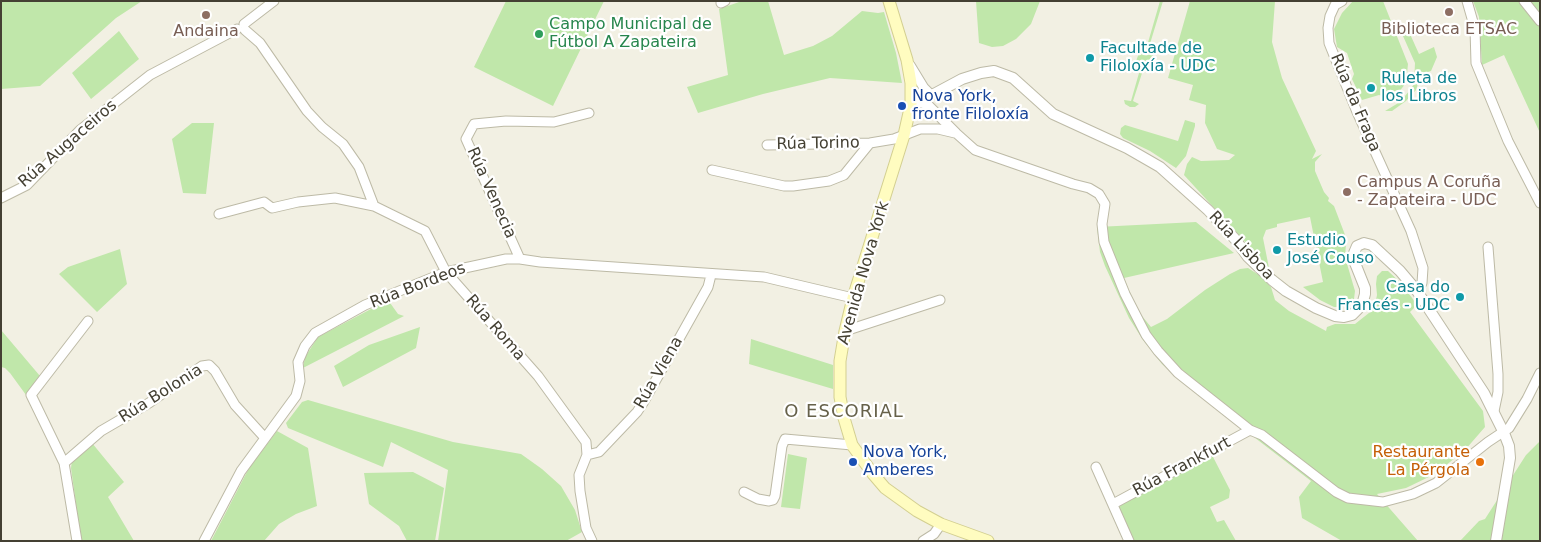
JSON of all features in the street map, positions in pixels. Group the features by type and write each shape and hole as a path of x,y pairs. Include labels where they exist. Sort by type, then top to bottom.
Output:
{"main road":[{"name":"Avenida Nova York","path":"889,1 907,60 911,83 911,104 904,135 853,298 845,331 840,361 840,397 852,445 869,469 886,488 918,511 942,524 988,541"}],"street":[{"path":"274,1 242,28 260,43 307,111 322,127 343,144 359,166 374,206"},
{"name":"Rúa da Fraga","path":"1342,1 1335,5 1330,16 1328,28 1329,43 1357,112 1411,231 1422,268 1422,283 1417,292"},
{"path":"1467,1 1475,29 1476,64 1508,141 1540,203"},
{"path":"1524,1 1540,20"},
{"name":"Rúa Augaceiros","path":"1,198 27,185 80,130 150,75 242,28"},
{"path":"907,60 924,88 930,94 934,94"},
{"name":"Rúa Lisboa","path":"919,102 962,79 981,73 994,71 1013,78 1053,114 1134,151 1160,167 1208,210 1248,257 1272,280 1286,291 1316,308 1335,316 1344,317 1352,315 1362,305 1365,294 1354,253 1358,246 1364,243 1372,246 1393,264 1417,292 1462,358 1494,411 1504,433 1509,446 1510,458 1496,541"},
{"name":"Avenida Nova York","path":"911,83 914,100 919,102"},
{"path":"919,102 926,104 967,144 981,153 1089,188 1099,194 1105,204 1102,224 1104,242 1125,294 1146,335 1166,361 1178,373 1250,430 1262,435 1336,492 1348,498 1383,502 1413,494 1436,483 1509,428 1540,373"},
{"name":"Rúa Venecia","path":"520,259 466,139 474,124 506,121 554,122 589,113"},
{"name":"Rúa Torino","path":"767,144 870,143 894,139 920,129 929,128 956,133"},
{"name":"Rúa Torino","path":"712,170 784,186 829,181 844,175 870,143"},
{"name":"Rúa Roma","path":"218,214 264,202 272,208 298,202 335,198 374,206 425,231 446,272 538,376 586,442 588,454"},
{"path":"1488,247 1498,374 1498,392 1494,411"},
{"name":"Rúa Bordeos","path":"204,541 242,471 296,396 300,381 298,362 305,346 315,333 365,306 446,272 506,258 711,275 764,277 853,298"},
{"name":"Rúa Viena","path":"588,454 599,452 643,403 708,287 711,275"},
{"path":"845,331 940,300"},
{"path":"77,541 64,463 31,395 88,321"},
{"name":"Rúa Bolonia","path":"64,463 101,431 149,403 202,366 209,365 215,371 235,405 265,438"},
{"name":"Rúa Frankfurt","path":"1114,504 1250,430"},
{"path":"744,492 758,499 773,500 782,446 785,439 852,445"},
{"path":"588,454 579,475 579,483 586,528 592,541"},
{"name":"Rúa Frankfurt","path":"1096,467 1129,541"},
{"path":"924,541 934,534 942,524"}],"green space":[{"path":"1,1 142,1 116,18 40,86 1,89"},
{"name":"Campo Municipal de Fútbol A Zapateira","path":"506,1 604,1 553,106 474,67"},
{"path":"742,1 768,1 784,55 813,46 832,36 862,11 884,12 896,53 902,83 830,78 763,94 698,113 687,87 728,75 719,9"},
{"path":"976,1 1040,1 1031,24 1016,39 1003,46 992,47 979,43"},
{"path":"1160,1 1163,1 1149,47 1154,51 1152,59 1150,65 1144,67 1133,101 1139,104 1135,107 1130,107 1125,104 1124,100 1131,101 1141,66 1136,61 1141,48 1147,46"},
{"path":"1190,1 1275,1 1272,42 1282,78 1316,151 1312,159 1322,154 1315,162 1315,171 1324,192 1329,198 1328,201 1334,206 1347,240 1345,257 1355,291 1354,299 1350,304 1334,307 1320,300 1303,287 1323,282 1310,217 1277,224 1277,227 1266,230 1263,238 1269,268 1184,175 1187,164 1192,157 1201,161 1229,160 1235,155 1217,149 1205,123 1206,105 1189,100 1193,85 1168,78"},
{"path":"1353,1 1383,1 1408,64 1406,83 1398,93 1389,98 1379,95 1362,100 1352,79 1354,74 1347,53 1337,47 1334,29 1342,13"},
{"path":"1473,1 1540,1 1540,133 1504,55 1482,65 1479,17"},
{"path":"119,31 139,59 91,99 72,73"},
{"path":"1410,34 1419,54 1434,47 1437,57 1431,71 1421,74 1416,90 1406,101 1392,111 1385,111 1400,102 1414,84 1415,63 1403,36"},
{"path":"1185,120 1195,123 1195,126 1186,156 1176,168 1150,151 1123,138 1120,134 1121,128 1125,125 1178,141"},
{"path":"192,123 214,123 206,194 183,193 172,139"},
{"path":"1196,222 1234,253 1124,278 1137,310 1151,327 1167,319 1205,290 1230,274 1240,269 1248,268 1259,275 1271,287 1275,300 1289,311 1326,331 1327,327 1335,324 1355,324 1374,309 1377,295 1377,276 1382,271 1388,271 1401,283 1415,302 1414,308 1410,312 1483,411 1485,427 1465,450 1435,474 1406,488 1377,494 1418,541 1342,541 1302,518 1299,497 1311,481 1176,377 1162,364 1143,340 1129,318 1105,266 1100,252 1097,227"},
{"path":"120,249 127,284 97,312 59,274 68,267"},
{"path":"388,300 398,314 404,316 303,368 305,357 318,337"},
{"path":"420,327 416,348 343,387 334,366 369,345"},
{"path":"1,330 40,376 26,395 10,373 1,367"},
{"path":"751,339 833,365 833,389 749,364"},
{"path":"308,400 453,442 521,454 561,486 575,510 582,532 566,541 438,541 448,470 391,442 383,467 288,428 286,423 302,402"},
{"path":"277,431 308,448 317,506 296,514 279,524 264,541 211,541 249,468"},
{"path":"1540,441 1540,541 1460,541 1479,521 1485,519 1526,455"},
{"path":"92,443 124,482 108,497 134,541 81,541 71,468 72,460"},
{"path":"1211,453 1230,490 1229,498 1210,507 1217,522 1224,520 1236,541 1131,541 1118,511 1118,506"},
{"path":"788,454 807,458 800,509 781,507"},
{"path":"413,472 444,488 435,541 407,541 399,526 369,504 364,473"}],"place":[{"name":"Biblioteca ETSAC","path":"1449,12"},
{"name":"Andaina","path":"206,15"},
{"name":"Campo Municipal de Fútbol A Zapateira","path":"539,34"},
{"name":"Facultade de Filoloxía - UDC","path":"1090,58"},
{"name":"Ruleta de los Libros","path":"1371,88"},
{"name":"Nova York, fronte Filoloxía","path":"902,106"},
{"name":"Campus A Coruña - Zapateira - UDC","path":"1347,192"},
{"name":"Estudio José Couso","path":"1277,250"},
{"name":"Casa do Francés - UDC","path":"1460,297"},
{"name":"Nova York, Amberes","path":"853,462"},
{"name":"Restaurante La Pérgola","path":"1480,462"}],"district":[{"name":"O ESCORIAL","path":"844,412"}]}
